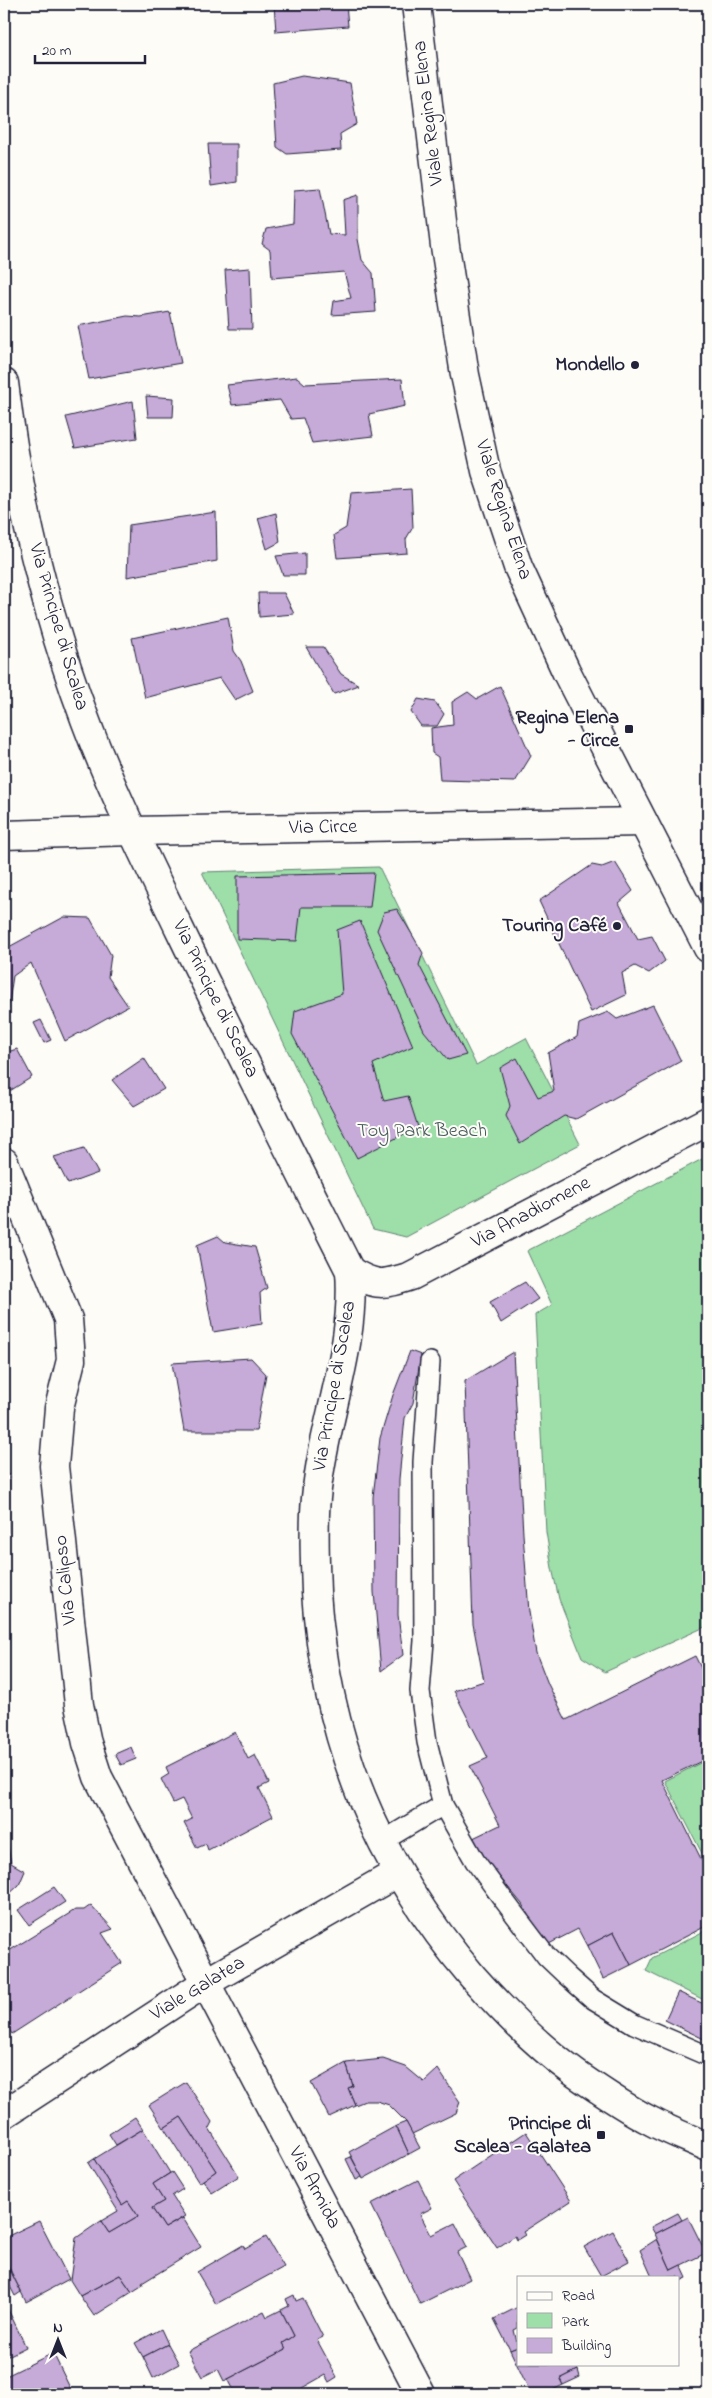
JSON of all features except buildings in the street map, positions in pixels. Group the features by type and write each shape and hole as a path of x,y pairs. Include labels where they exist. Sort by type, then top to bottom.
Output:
{"street":[{"name":"Viale Regina Elena","path":"416,4 445,246 465,375 486,471 518,567 566,671 708,948"},
{"name":"Via Principe di Scalea","path":"4,383 23,496 34,548 56,631 85,719 132,831 350,1271 352,1295 350,1324 322,1456 316,1498 315,1570 320,1640 333,1708 346,1758 363,1804 398,1873 428,1921 513,2021 576,2074 650,2121 708,2147"},
{"name":"Via Circe","path":"4,835 643,822"},
{"name":"Via Anadiomene","path":"350,1271 368,1282 388,1283 411,1276 708,1121"},
{"name":"Via Calipso","path":"4,1162 68,1319 71,1360 59,1408 54,1466 79,1705 87,1743 98,1777 111,1806 205,1983"},
{"name":"Viale Galatea","path":"4,2114 205,1983 398,1873"},
{"name":"Via Armida","path":"205,1983 421,2394"}],"lane":[{"path":"430,1362 423,1462 422,1588 424,1641 420,1691 427,1742 443,1805 475,1860 503,1899 546,1956 567,1976 593,1999 634,2024 708,2056"},
{"path":"381,1842 443,1805"}],"green space":[{"name":"Toy Park Beach","path":"379,867 476,1065 526,1038 580,1144 406,1237 373,1229 202,872"},
{"path":"708,1156 708,1628 707,1626 605,1672 582,1657 559,1599 552,1568 546,1532 535,1315 552,1305 527,1251"},
{"path":"708,1759 708,1865 665,1781"},
{"path":"708,1929 708,2002 646,1971 652,1958"}],"place":[{"name":"Mondello","path":"635,365"},
{"name":"Regina Elena - Circe","path":"629,729"},
{"name":"Touring Café","path":"617,926"},
{"name":"Principe di Scalea - Galatea","path":"601,2135"}]}
